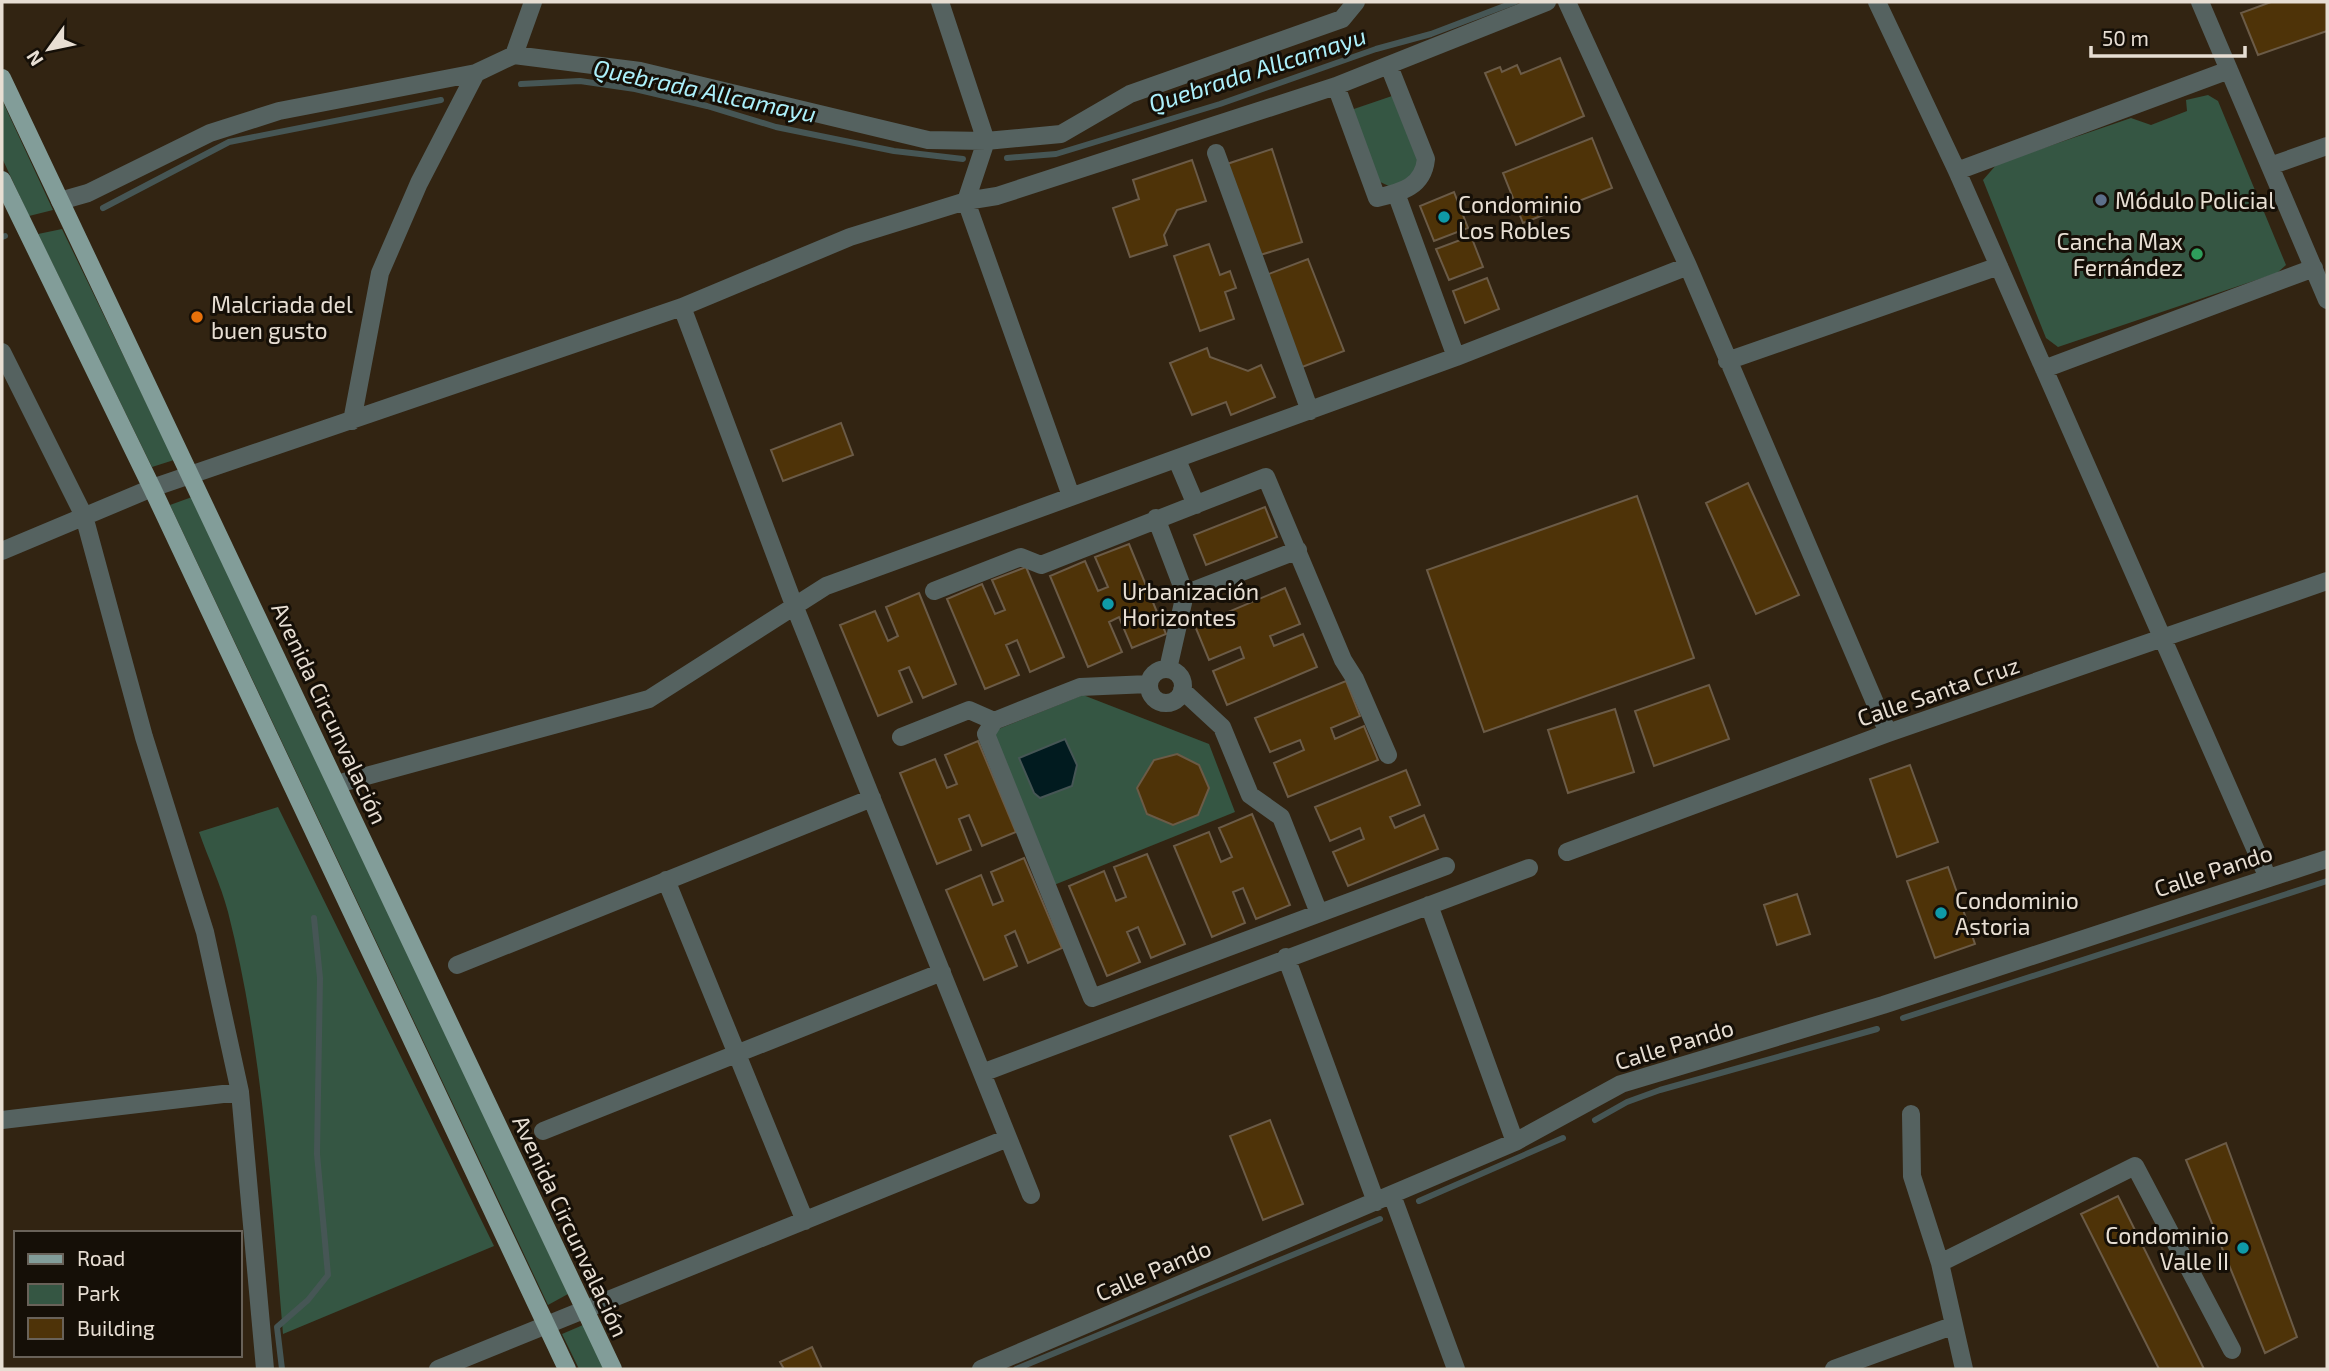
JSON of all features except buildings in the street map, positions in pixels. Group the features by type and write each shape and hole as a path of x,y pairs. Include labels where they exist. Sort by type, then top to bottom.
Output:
{"main road":[{"name":"Avenida Circunvalación","path":"2,78 613,1369"},
{"path":"2,180 8,208 152,488 567,1369"}],"street":[{"path":"514,55 533,2"},
{"path":"940,2 986,141 966,201 1071,496"},
{"path":"60,201 88,193 210,133 279,111 476,73 514,55 640,71 928,140 986,141 1061,134 1130,94 1342,19 1356,2"},
{"path":"2,551 152,488 682,307 850,237 966,201 997,196 1336,86 1547,2"},
{"path":"1567,2 1688,266 1888,733"},
{"path":"1877,2 1957,171 2268,878"},
{"path":"2200,2 2327,300"},
{"path":"1336,86 1377,198 1396,193 1419,181 1425,171 1426,159 1390,66"},
{"path":"1957,171 2229,70"},
{"path":"352,421 380,273 419,183 476,73"},
{"path":"2270,166 2327,146"},
{"path":"1216,153 1310,411"},
{"path":"1396,193 1456,357"},
{"path":"337,784 649,699 826,586 1456,357 1688,266"},
{"path":"1727,360 1999,266"},
{"path":"2044,369 2314,268"},
{"path":"682,307 793,605 1031,1195"},
{"path":"2,352 84,516 144,737 205,932 240,1092 265,1369"},
{"path":"1177,460 1196,505"},
{"path":"934,591 1021,557 1041,565 1266,477 1343,660 1355,678 1388,755"},
{"path":"1156,518 1185,594 1168,669"},
{"path":"1185,594 1298,550"},
{"name":"Calle Santa Cruz","path":"1567,852 1888,733 2163,640 2327,580"},
{"path":"1168,669 1154,674 1149,684 1152,695 1161,702 1172,702 1182,690"},
{"path":"1168,669 1181,679 1182,690 1222,727 1250,795 1281,817 1319,913"},
{"path":"1149,684 1080,687 994,721 986,734 1092,998 1446,866"},
{"path":"901,737 969,710 994,721"},
{"path":"457,965 872,798"},
{"name":"Calle Pando","path":"981,1369 1515,1142 1620,1084 1883,1005 2327,859"},
{"path":"982,1073 1529,868"},
{"path":"666,880 805,1221"},
{"path":"1429,905 1515,1142"},
{"path":"1286,957 1456,1369"},
{"path":"543,1131 942,972"},
{"path":"2,1120 240,1092"},
{"path":"1911,1115 1912,1176 1940,1264 1952,1326 1964,1369"},
{"path":"438,1369 1008,1138"},
{"path":"1940,1264 2135,1166 2232,1350"},
{"path":"1835,1369 1952,1326"}],"green space":[{"path":"2208,95 2218,101 2286,265 2277,273 2058,347 2046,338 1983,180 1997,164 2131,118 2151,125 2187,111 2186,100"},
{"path":"1392,96 1420,165 1409,180 1391,187 1378,181 1351,110"},
{"path":"2,100 53,210 29,216 2,158"},
{"path":"62,229 174,460 152,467 38,234"},
{"path":"192,497 568,1294 548,1305 170,505"},
{"path":"1083,695 1209,744 1235,812 1054,885 994,736 996,730"},
{"path":"278,807 494,1246 283,1334 270,1175 250,1016 228,912 199,832"},
{"path":"583,1325 605,1369 579,1369 562,1334"}],"water":[{"path":"1065,739 1077,765 1072,786 1040,798 1034,793 1019,758"}],"waterway":[{"name":"Quebrada Allcamayu","path":"1007,158 1056,154 1220,104 1376,49 1431,34 1515,2"},
{"name":"Quebrada Allcamayu","path":"521,84 580,81 635,89 707,106 776,127 894,151 963,159"},
{"name":"Quebrada Allcamayu","path":"103,208 229,142 441,100"},
{"path":"1903,1018 2327,881"},
{"path":"282,1369 277,1327 308,1300 328,1275 317,1154 320,978 314,918"},
{"path":"1595,1120 1627,1102 1660,1090 1877,1029"},
{"path":"1419,1201 1563,1138"},
{"path":"1016,1369 1380,1219"}],"place":[{"name":"Módulo Policial","path":"2101,200"},
{"name":"Condominio Los Robles","path":"1444,217"},
{"name":"Cancha Max Fernández","path":"2197,254"},
{"name":"Malcriada del buen gusto","path":"197,317"},
{"name":"Urbanización Horizontes","path":"1108,604"},
{"name":"Condominio Astoria","path":"1941,913"},
{"name":"Condominio Valle II","path":"2243,1248"}]}
